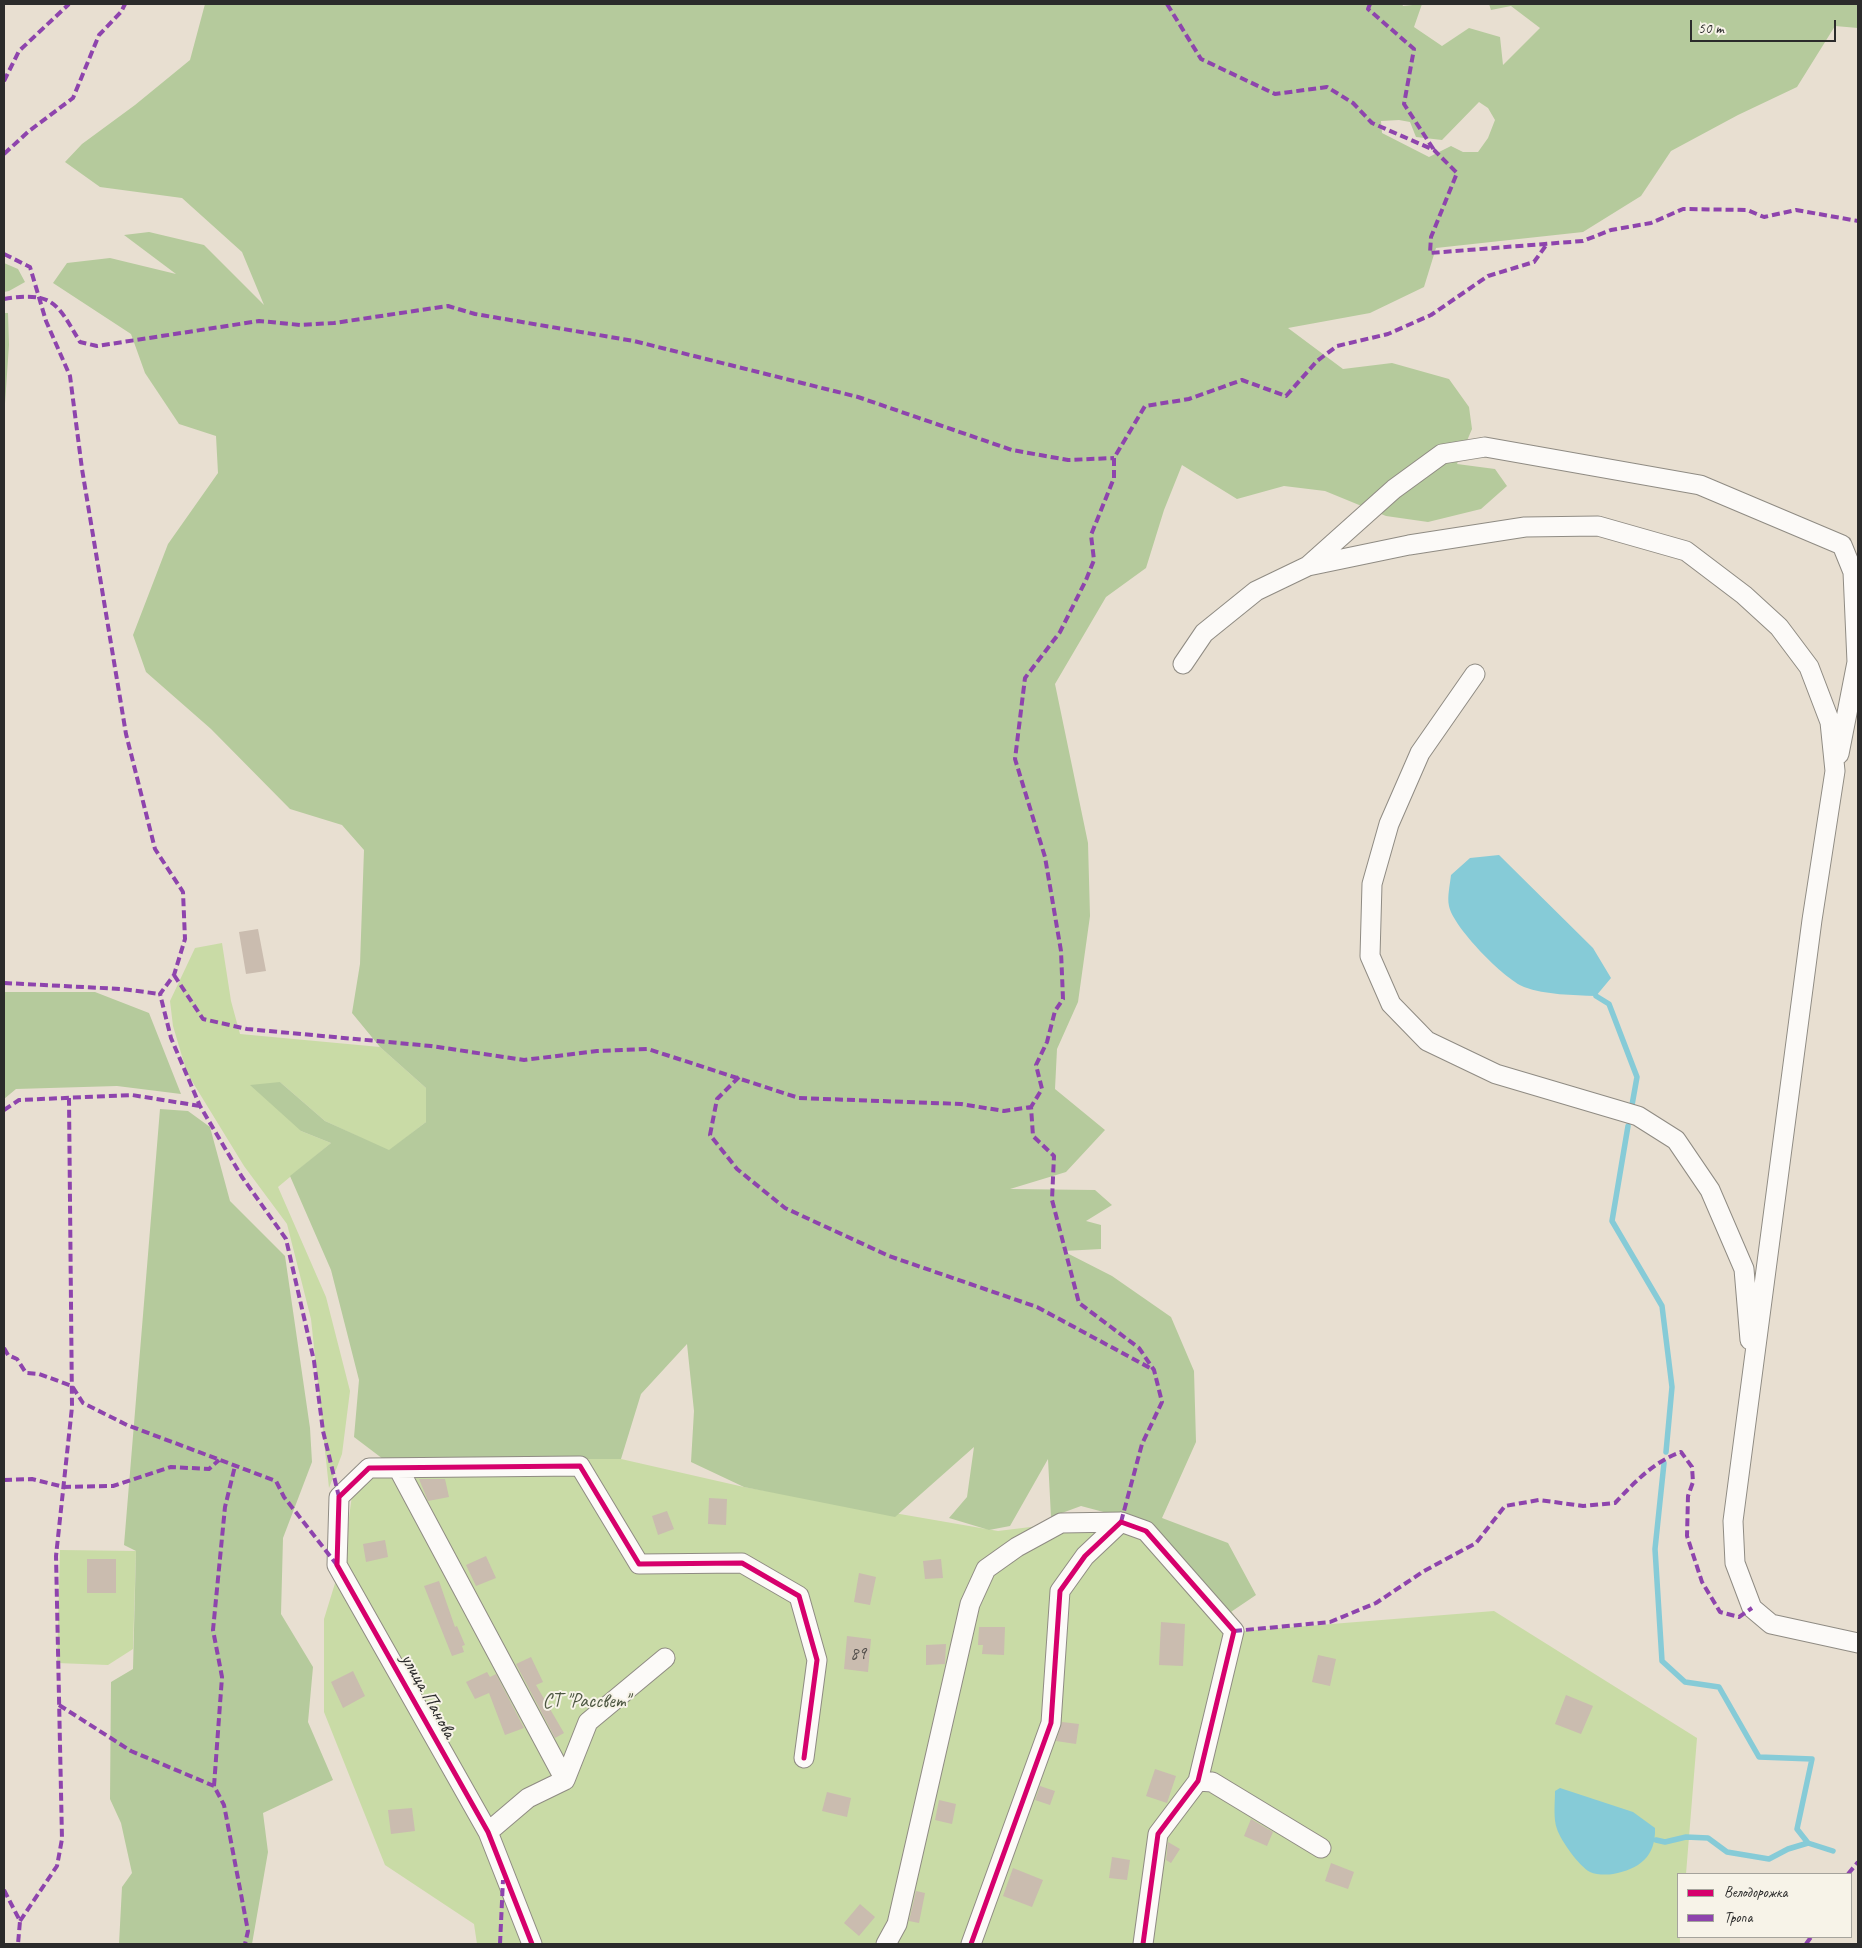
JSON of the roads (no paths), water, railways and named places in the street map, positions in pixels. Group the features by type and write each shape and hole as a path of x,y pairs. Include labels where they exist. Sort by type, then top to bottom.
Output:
{"street":[{"path":"1308,566 1394,488 1442,454 1485,447 1700,485 1842,545 1853,572 1857,662 1836,771 1812,920 1754,1376 1733,1521 1735,1563 1752,1608 1771,1624 1858,1643"},
{"path":"1183,664 1204,633 1256,591 1308,566 1409,545 1526,527 1598,526 1686,551 1744,595 1779,627 1809,667 1830,722 1836,771"},
{"path":"1475,674 1420,752 1389,824 1372,884 1370,956 1391,1004 1428,1041 1496,1074 1638,1116 1676,1140 1710,1190 1744,1269 1754,1376"},
{"path":"565,1780 398,1468 580,1466 639,1564 742,1563 799,1596 817,1660 804,1758"},
{"name":"улица Панова","path":"398,1468 369,1468 339,1497 337,1565 488,1832 532,1944"},
{"path":"971,1944 1051,1723 1060,1591 1085,1556 1121,1522"},
{"path":"886,1944 900,1915 970,1604 986,1569 1017,1547 1061,1523 1121,1522 1146,1531 1234,1631 1198,1781 1158,1834 1143,1944"},
{"path":"488,1832 528,1798 565,1780 588,1722 665,1658"},
{"path":"1198,1781 1212,1782 1321,1848"}],"water":[{"path":"1499,855 1593,948 1611,978 1596,996 1550,993 1524,987 1504,974 1469,939 1460,926 1449,906 1448,895 1451,875 1470,858"},
{"path":"1560,1788 1633,1812 1655,1828 1653,1847 1649,1854 1638,1865 1622,1872 1605,1875 1590,1872 1571,1853 1557,1829 1555,1791"}],"waterway":[{"path":"1596,996 1609,1004 1637,1077 1632,1105"},
{"path":"1628,1126 1612,1221 1662,1306 1672,1387 1666,1452"},
{"path":"1664,1463 1655,1549 1662,1661 1685,1682 1719,1687 1759,1757 1812,1759 1797,1829 1808,1843 1833,1851"},
{"path":"1656,1840 1665,1842 1686,1837 1708,1838 1727,1852 1769,1859 1788,1849 1808,1843"}],"park label":[{"name":"СТ \"Рассвет\"","path":"586,1702"}]}
